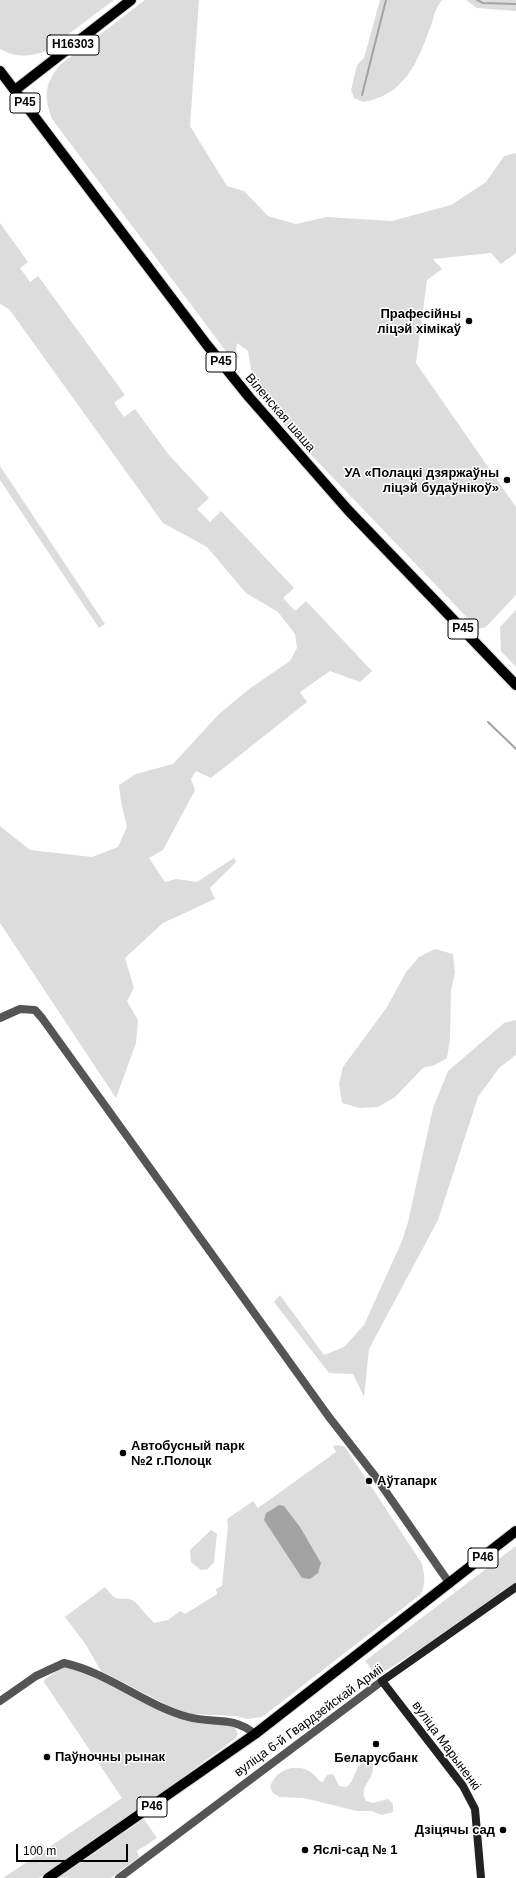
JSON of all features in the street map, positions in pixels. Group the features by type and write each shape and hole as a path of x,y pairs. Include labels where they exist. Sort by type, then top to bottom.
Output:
{"main road":[{"name":"Н16303","path":"15,90 131,0"},
{"name":"Р45","path":"0,70 15,90"},
{"name":"Віленская шаша","path":"15,90 207,345 249,397 348,510 516,685"},
{"name":"Р46","path":"48,1878 255,1734 516,1532"}],"street":[{"path":"0,1018 20,1009 35,1010 42,1018 329,1417 375,1476 450,1584"},
{"name":"вуліца 6-й Гвардзейскай Арміі","path":"118,1878 382,1681 516,1587"},
{"path":"0,1701 36,1676 64,1663 98,1674 167,1710 189,1717 226,1720 248,1728 255,1734"},
{"name":"вуліца Марыненкі","path":"382,1681 466,1792 475,1810 481,1878"}],"shaded area":[{"path":"0,0 114,0 46,51 23,56 12,54 0,49"},
{"path":"145,0 199,0 190,126 227,186 244,191 268,216 296,224 326,217 392,221 451,205 486,182 504,156 516,153 516,253 501,264 491,253 433,259 442,269 427,280 416,363 516,507 516,595 486,627 478,629 293,436 254,387 248,351 237,343 236,350 239,357 235,359 228,354 52,119 48,104 47,91 51,79 60,65"},
{"path":"380,0 442,0 436,11 420,54 407,76 389,93 363,102 354,98 351,90 357,65 364,58"},
{"path":"466,0 516,0 516,11 477,8"},
{"path":"0,223 28,262 20,268 30,282 38,276 125,395 114,403 124,417 135,409 169,455 209,498 197,509 210,522 221,511 294,588 283,598 295,611 306,601 372,671 360,682 330,671 300,692 307,702 211,778 196,771 191,779 195,790 163,850 149,858 165,882 176,879 197,882 234,858 236,862 210,888 215,899 163,923 125,958 134,988 127,1001 138,1020 136,1043 116,1098 0,923 0,826 30,850 92,857 118,847 127,827 121,802 119,785 136,774 173,764 219,714 249,689 290,661 297,648 295,634 278,612 246,593 207,547 163,523 9,309 0,304"},
{"path":"0,466 105,624 99,628 0,480"},
{"path":"516,610 516,667 501,651 500,627"},
{"path":"435,949 453,954 455,973 451,991 450,1039 447,1058 435,1065 423,1068 395,1097 378,1107 360,1108 342,1103 339,1084 343,1067 387,1007 406,972 419,957"},
{"path":"516,1020 516,1055 499,1068 478,1097 438,1220 369,1349 364,1397 353,1374 329,1373 274,1302 280,1295 324,1355 344,1347 364,1325 402,1241 408,1222 433,1108 448,1071 504,1023"},
{"path":"339,1445 345,1447 421,1562 424,1586 421,1594 262,1717 247,1719 237,1716 190,1714 169,1706 101,1671 86,1645 65,1617 105,1587 114,1597 119,1599 130,1599 135,1602 154,1623 168,1620 180,1611 185,1614 217,1594 216,1589 222,1586 228,1526 227,1519 253,1501 258,1508 336,1452 333,1446"},
{"path":"279,1505 284,1506 300,1527 321,1563 318,1573 310,1579 302,1578 264,1520 266,1513"},
{"path":"211,1530 217,1534 214,1562 208,1569 201,1570 191,1562 190,1550"},
{"path":"516,1546 516,1582 417,1651 377,1676 365,1661"},
{"path":"59,1666 72,1668 96,1678 166,1713 226,1724 235,1728 238,1734 236,1738 146,1804 39,1878 3,1878 122,1798 44,1682 44,1680 57,1671"},
{"path":"364,1760 372,1761 373,1767 372,1773 364,1790 366,1801 373,1803 388,1799 393,1804 393,1812 382,1815 371,1811 357,1811 304,1798 280,1797 273,1793 270,1787 274,1779 279,1774 293,1768 301,1768 308,1770 319,1781 323,1782 327,1775 334,1775 339,1786 346,1787 351,1782 358,1767"},
{"path":"144,1819 157,1838 137,1851 139,1857 111,1878 58,1878"}],"waterway":[{"path":"362,95 386,0"},
{"path":"477,0 483,3 516,4"},
{"path":"488,722 516,749"}],"place":[{"name":"Прафесійны ліцэй хімікаў","path":"469,321"},
{"name":"УА «Полацкі дзяржаўны ліцэй будаўнікоў»","path":"507,480"},
{"name":"Автобусный парк №2 г.Полоцк","path":"123,1453"},
{"name":"Аўтапарк","path":"369,1481"},
{"name":"Беларусбанк","path":"376,1744"},
{"name":"Паўночны рынак","path":"47,1757"},
{"name":"Дзіцячы сад","path":"503,1830"},
{"name":"Яслі-сад № 1","path":"305,1850"}]}
